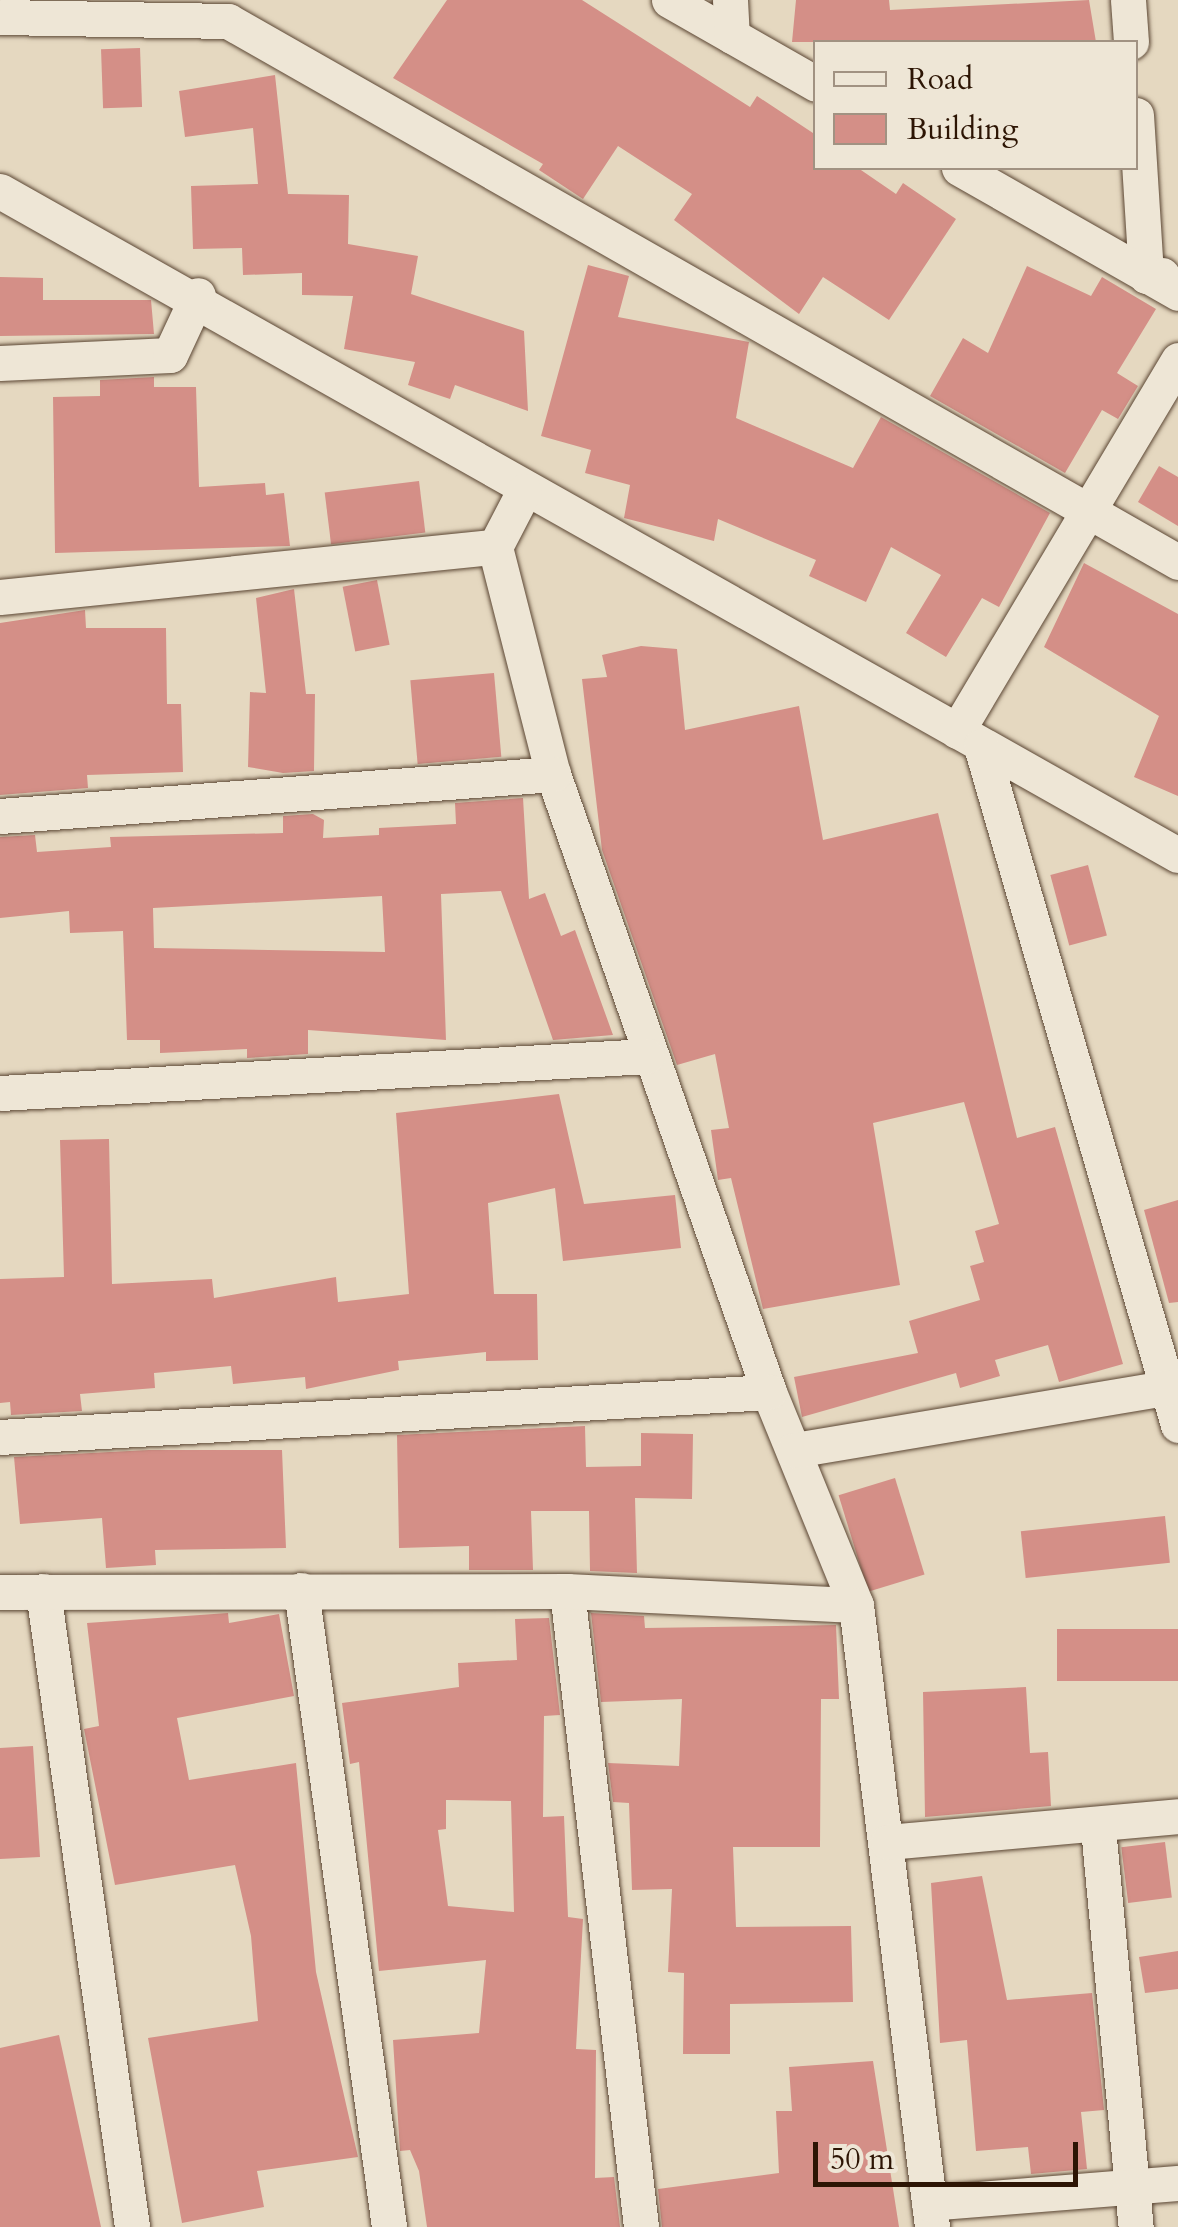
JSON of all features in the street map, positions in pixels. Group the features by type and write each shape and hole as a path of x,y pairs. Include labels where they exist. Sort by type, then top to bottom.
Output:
{"street":[{"path":"670,0 813,82"},
{"path":"730,0 732,36"},
{"path":"1128,0 1131,40"},
{"path":"0,17 228,21 1178,562"},
{"path":"1138,127 1162,275"},
{"path":"963,170 1162,275 1178,293"},
{"path":"0,191 198,295 524,491 1178,856"},
{"path":"0,363 170,355 198,295"},
{"path":"1178,360 1086,512 969,738 1174,1386 1178,1425"},
{"path":"524,491 495,547 553,774 647,1056 769,1392 856,1605 931,2215 1132,2185 1178,2183"},
{"path":"0,596 495,547"},
{"path":"0,816 553,774"},
{"path":"0,1093 647,1056"},
{"path":"794,1450 1174,1386"},
{"path":"0,1437 769,1392"},
{"path":"301,1590 389,2227"},
{"path":"0,1592 566,1591 856,1605"},
{"path":"566,1591 642,2227"},
{"path":"43,1592 132,2227"},
{"path":"888,1842 1098,1828 1178,1816"},
{"path":"1098,1828 1136,2227"}],"building":[{"path":"447,0 582,0 750,107 757,96 813,133 813,170 861,170 896,194 903,183 956,219 889,320 823,277 799,314 674,220 692,194 618,146 583,199 539,170 543,164 393,78"},
{"path":"796,0 889,0 890,10 1089,0 1096,40 813,40 792,42"},
{"path":"140,48 142,107 103,108 101,49"},
{"path":"275,75 288,194 349,195 348,244 418,256 411,294 524,331 528,411 455,385 450,399 408,385 415,362 344,349 353,296 302,295 302,273 243,275 242,248 193,249 191,186 258,184 253,128 185,137 179,91"},
{"path":"588,265 629,276 618,317 749,342 736,418 853,468 881,417 1050,513 999,607 982,598 946,657 906,633 941,575 891,547 866,602 809,576 816,560 718,519 714,541 624,518 630,485 585,473 591,450 541,436"},
{"path":"1027,266 1091,296 1102,277 1156,309 1117,373 1138,386 1118,419 1102,410 1065,473 930,396 963,338 988,353"},
{"path":"0,277 43,278 43,300 151,300 154,334 0,336"},
{"path":"154,377 154,387 196,387 199,487 265,483 266,495 284,493 290,546 55,553 53,397 100,396 100,380"},
{"path":"1159,466 1178,477 1178,526 1138,502"},
{"path":"419,481 425,533 331,544 325,493"},
{"path":"1084,563 1178,614 1178,796 1134,777 1159,716 1044,647"},
{"path":"377,580 390,645 355,651 343,587"},
{"path":"294,589 306,694 315,694 314,771 283,773 248,767 250,692 266,693 256,598"},
{"path":"85,610 86,628 166,628 167,704 181,704 183,772 87,775 88,788 0,795 0,623"},
{"path":"641,646 677,649 685,730 799,706 823,840 938,813 1017,1138 1055,1127 1123,1364 1059,1382 1048,1345 995,1360 1000,1376 960,1388 956,1373 802,1417 794,1377 918,1353 909,1321 980,1300 970,1266 984,1262 975,1231 999,1224 964,1102 873,1123 900,1285 763,1309 731,1178 718,1180 711,1130 729,1128 715,1054 677,1065 602,850 582,679 607,677 602,655"},
{"path":"494,673 501,757 418,764 410,680"},
{"path":"523,798 529,899 545,893 561,936 575,930 613,1035 553,1040 501,891 441,894 446,1040 308,1030 308,1054 247,1058 247,1049 160,1053 160,1040 127,1040 123,931 70,933 69,911 0,918 0,837 35,835 37,852 111,847 110,837 283,833 283,816 313,814 324,820 323,838 379,835 379,828 456,824 455,803","holes":["382,896 385,952 154,948 153,908"]},
{"path":"1088,865 1107,936 1069,946 1050,875"},
{"path":"559,1094 584,1204 675,1195 681,1248 563,1261 555,1188 488,1203 494,1294 537,1294 538,1360 486,1361 486,1352 398,1361 399,1370 306,1389 305,1377 233,1384 231,1366 154,1373 155,1388 80,1394 82,1411 11,1415 10,1402 0,1403 0,1279 64,1277 60,1140 109,1139 112,1284 212,1279 214,1298 336,1277 338,1302 409,1294 396,1113"},
{"path":"1178,1200 1178,1302 1169,1303 1144,1210"},
{"path":"585,1426 586,1467 641,1466 641,1433 693,1434 692,1499 635,1498 637,1573 590,1571 589,1511 531,1511 533,1570 469,1570 469,1546 399,1548 397,1435"},
{"path":"149,1450 282,1450 286,1548 155,1550 156,1565 106,1568 102,1518 20,1524 14,1457"},
{"path":"895,1478 925,1575 868,1592 839,1495"},
{"path":"1165,1516 1170,1563 1026,1578 1021,1531"},
{"path":"228,1613 229,1623 279,1614 294,1696 177,1718 189,1780 296,1763 316,1972 358,2157 257,2171 264,2207 182,2223 148,2038 258,2021 251,1936 235,1865 115,1885 84,1729 99,1726 87,1623"},
{"path":"591,1613 644,1616 645,1628 836,1625 839,1699 821,1699 820,1847 733,1847 736,1927 851,1926 853,2002 730,2004 730,2054 683,2054 684,1973 668,1972 672,1889 632,1890 629,1803 613,1802 608,1763 679,1766 682,1699 601,1702"},
{"path":"549,1618 560,1715 544,1716 543,1817 564,1816 568,1917 583,1919 576,2049 596,2050 595,2178 614,2177 620,2227 427,2227 419,2171 410,2150 400,2151 393,2040 479,2033 486,1960 379,1971 359,1762 350,1764 342,1703 459,1687 458,1663 517,1660 515,1619","holes":["446,1800 511,1801 514,1912 448,1906 438,1830 446,1829"]},
{"path":"1057,1629 1178,1629 1178,1681 1057,1681"},
{"path":"1026,1687 1030,1753 1048,1752 1051,1806 925,1817 923,1692"},
{"path":"33,1746 40,1857 0,1859 0,1748"},
{"path":"1165,1842 1172,1898 1128,1903 1121,1847"},
{"path":"982,1876 1007,2000 1092,1993 1104,2110 1081,2112 1087,2169 1031,2174 1028,2147 976,2151 967,2040 940,2043 931,1883"},
{"path":"1178,1951 1178,1989 1145,1993 1139,1957"},
{"path":"59,2035 101,2227 0,2227 0,2048"},
{"path":"873,2061 899,2227 662,2227 658,2189 779,2173 776,2111 792,2111 789,2067"}]}
